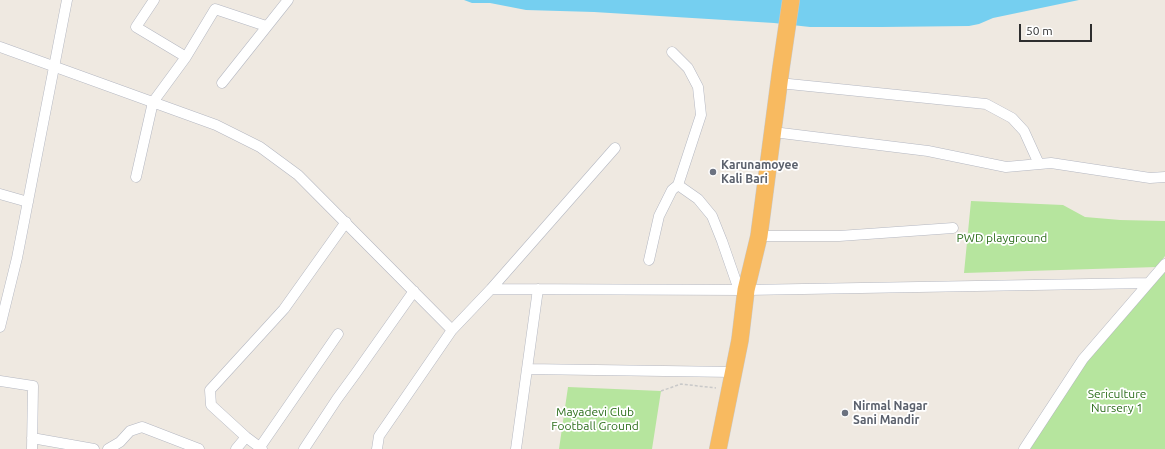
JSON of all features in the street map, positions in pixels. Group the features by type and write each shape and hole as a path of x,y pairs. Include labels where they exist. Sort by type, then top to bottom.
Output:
{"highway":[{"path":"718,449 740,340 743,290 759,236 791,0"}],"street":[{"path":"0,327 17,258 67,0"},
{"path":"154,0 136,27 186,56"},
{"path":"222,83 288,0"},
{"path":"136,177 153,102 186,56 214,9 266,26"},
{"path":"0,47 216,125 260,147 298,175 452,330"},
{"path":"649,260 659,216 672,190 678,184 701,115 698,87 688,68 672,52"},
{"path":"780,75 986,104 1012,118 1024,131 1039,164"},
{"path":"773,132 928,151 1006,168 1051,163 1150,178 1165,178"},
{"path":"377,449 379,436 452,330 491,289 614,148"},
{"path":"678,184 698,199 712,216 743,290"},
{"path":"0,194 28,202"},
{"path":"338,334 261,448 246,437 212,405 210,390 284,309 346,222"},
{"path":"759,236 840,236 953,228"},
{"path":"1024,449 1083,359 1165,264"},
{"path":"491,289 743,290 1148,283"},
{"path":"516,449 538,289"},
{"path":"304,449 340,394 356,374 414,291"},
{"path":"527,369 733,372"},
{"path":"0,381 33,386 32,449"},
{"path":"108,449 120,442 130,431 142,427 199,449"},
{"path":"236,449 246,437"},
{"path":"32,438 94,449"}],"path":[{"path":"661,392 681,384 730,389"}],"green space":[{"name":"PWD playground","path":"971,201 1063,205 1085,217 1120,220 1165,221 1165,256 1157,267 964,273"},
{"name":"Sericulture Nursery 1","path":"1165,269 1165,449 1029,449 1084,363"},
{"name":"Mayadevi Club Football Ground","path":"568,387 661,391 652,449 559,449"}],"water":[{"path":"464,0 1079,0 993,18 979,24 969,26 810,27 774,23 594,12 526,10 490,3 472,3"}],"place":[{"name":"Karunamoyee Kali Bari","path":"713,172"},
{"name":"Nirmal Nagar Sani Mandir","path":"845,413"}]}
